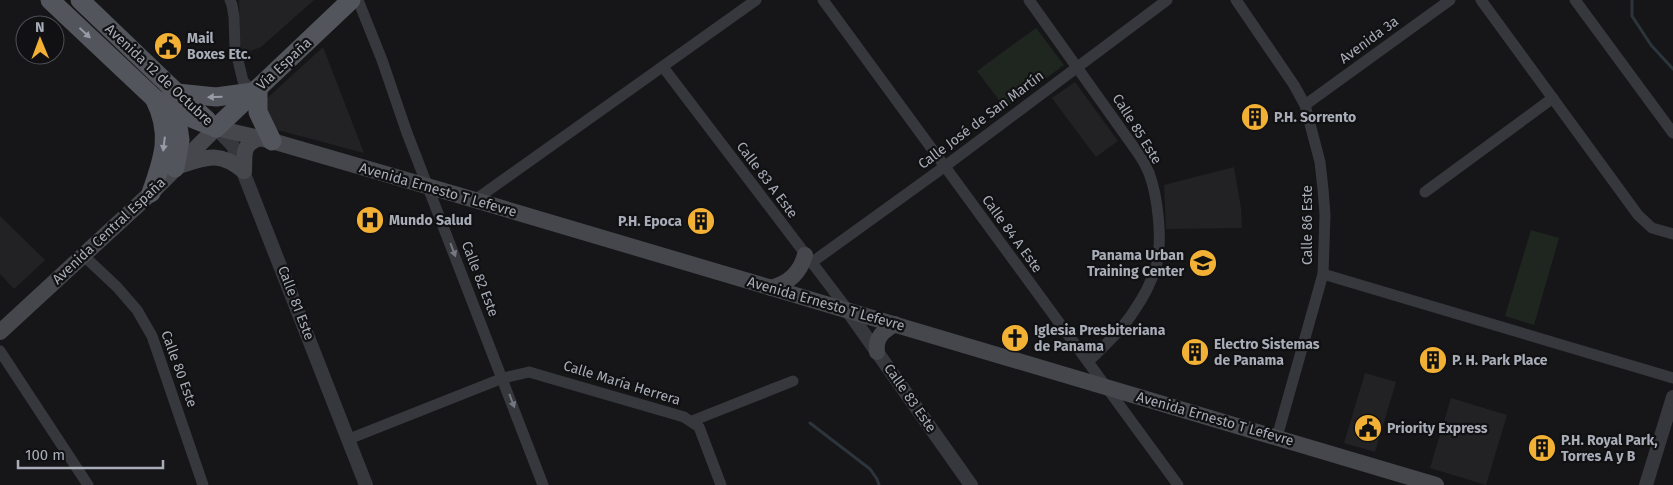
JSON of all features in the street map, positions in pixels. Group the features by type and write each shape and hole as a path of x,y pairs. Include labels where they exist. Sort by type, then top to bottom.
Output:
{"main road":[{"name":"Avenida 12 de Octubre","path":"50,0 154,98 176,112 216,128"},
{"name":"Avenida 12 de Octubre","path":"80,0 216,128"},
{"name":"Vía España","path":"216,128 351,0"},
{"path":"177,93 216,97 256,90 258,112 266,139 251,142 245,150 244,171"},
{"path":"150,193 159,171 165,136 163,116 154,98"},
{"path":"176,112 180,140 175,168 209,157 232,162 244,171"},
{"name":"Avenida Ernesto T Lefevre","path":"216,128 266,139 475,200 1436,485"},
{"name":"Avenida Central España","path":"0,332 150,193 216,128"},
{"path":"771,288 793,277 808,259"},
{"path":"877,352 880,334 895,324"}],"street":[{"path":"230,0 234,18 235,48 242,81 256,90"},
{"name":"Calle 82 Este","path":"358,0 382,60 407,133 543,485"},
{"path":"475,200 756,0"},
{"name":"Calle 84 A Este","path":"823,0 1178,485"},
{"name":"Calle 85 Este","path":"1029,0 1130,140 1149,174 1157,212 1159,238 1156,266 1145,294 1121,328 1088,362"},
{"name":"Calle José de San Martín","path":"808,259 944,166 1167,0"},
{"name":"Calle 86 Este","path":"1236,0 1294,85 1305,105 1320,162 1323,189 1325,216 1323,274 1278,437"},
{"name":"Avenida 3a","path":"1305,105 1450,0"},
{"path":"1481,0 1638,214 1652,228 1673,234"},
{"path":"1575,0 1673,133"},
{"name":"Calle 83 A Este","path":"663,67 848,311"},
{"path":"1425,192 1553,98"},
{"name":"Calle 81 Este","path":"216,128 233,146 244,171 366,485"},
{"name":"Calle 80 Este","path":"83,256 117,286 137,310 152,336 203,485"},
{"path":"1323,274 1673,378"},
{"name":"Calle 83 Este","path":"848,311 971,485"},
{"path":"0,351 88,485"},
{"name":"Calle María Herrera","path":"349,439 503,378 521,372 536,373 692,421 698,427 721,485"},
{"path":"692,421 793,381"},
{"path":"1646,485 1673,397"}],"shaded area":[{"path":"239,0 314,0 261,47 243,54 240,43"},
{"path":"1036,28 1064,65 1005,108 977,71"},
{"path":"323,47 364,153 270,128 261,104"},
{"path":"1075,82 1118,141 1096,157 1052,98"},
{"path":"1234,167 1241,208 1242,228 1166,229 1164,185"},
{"path":"0,216 45,260 14,289 0,274"},
{"path":"1531,230 1559,238 1534,325 1505,316"},
{"path":"1365,373 1396,382 1375,452 1344,443"},
{"path":"1451,398 1507,415 1486,485 1430,468"}],"waterway":[{"path":"1632,0 1632,16 1651,45 1673,69"},
{"path":"810,423 870,469 879,485"}],"place":[{"name":"Mail Boxes Etc.","path":"168,46"},
{"name":"P.H. Sorrento","path":"1255,117"},
{"name":"Mundo Salud","path":"370,220"},
{"name":"P.H. Epoca","path":"701,221"},
{"name":"Panama Urban Training Center","path":"1203,263"},
{"name":"Iglesia Presbiteriana de Panama","path":"1015,338"},
{"name":"Electro Sistemas de Panama","path":"1195,352"},
{"name":"P. H. Park Place","path":"1433,360"},
{"name":"Priority Express","path":"1368,428"},
{"name":"P.H. Royal Park, Torres A y B","path":"1542,448"}]}
